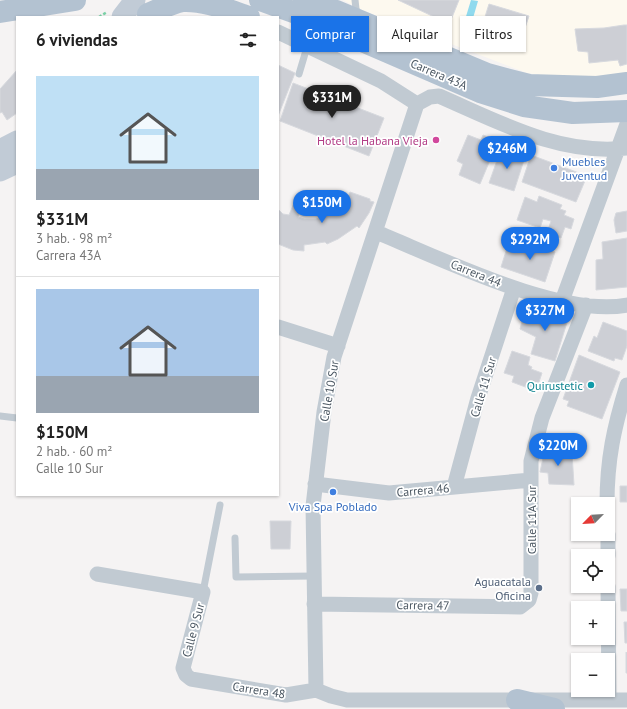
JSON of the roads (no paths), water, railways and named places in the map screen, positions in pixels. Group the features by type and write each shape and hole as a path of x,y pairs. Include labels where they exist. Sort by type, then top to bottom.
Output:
{"main road":[{"path":"0,12 74,0"},
{"path":"125,16 146,8 192,0 204,2 246,16"},
{"name":"Carrera 43A","path":"260,0 319,10 341,16"},
{"path":"46,4 64,8 73,16"},
{"path":"279,22 319,10"},
{"name":"Carrera 43A","path":"319,10 480,92 524,106 572,113 627,111"},
{"name":"Carrera 43A","path":"369,24 480,72 530,85 597,87 627,83"},
{"path":"0,172 8,148"},
{"path":"517,700 554,709"}],"street":[{"path":"279,33 291,39"},
{"path":"318,52 381,81 416,104"},
{"name":"Carrera 43A","path":"416,104 430,97 439,96 522,132 560,145 589,149 622,149"},
{"name":"Calle 10 Sur","path":"316,690 313,576 315,484 324,412 334,357 376,232 416,104"},
{"path":"562,301 622,149 627,124"},
{"name":"Carrera 44","path":"376,232 514,288 562,301 586,305 618,307 627,305"},
{"name":"Calle 11 Sur","path":"454,487 478,398 514,288"},
{"name":"Calle 11A Sur","path":"529,600 531,593 531,461 586,305"},
{"path":"279,327 338,346"},
{"path":"607,497 609,457 615,424 627,385"},
{"name":"Carrera 46","path":"315,484 389,493 530,480"},
{"path":"97,574 203,592"},
{"name":"Calle 9 Sur","path":"183,668 203,592"},
{"path":"608,593 609,700"},
{"name":"Carrera 47","path":"314,604 520,607 529,600"},
{"name":"Carrera 48","path":"183,668 191,679 205,682 286,695 316,690 346,700 627,700"}],"lane":[{"path":"355,0 356,9 361,16"},
{"path":"299,74 306,52"},
{"path":"0,416 16,418"},
{"path":"203,592 220,505"},
{"path":"235,538 236,577 313,576"}],"water":[{"path":"471,0 478,1 474,16 466,16"},
{"path":"509,237 522,241 520,249 507,245"}],"place":[{"name":"Hotel la Habana Vieja","path":"436,140"},
{"name":"Muebles Juventud","path":"554,168"},
{"name":"Quirustetic","path":"591,385"},
{"name":"Viva Spa Poblado","path":"333,492"},
{"name":"Aguacatala Oficina","path":"539,588"}]}
